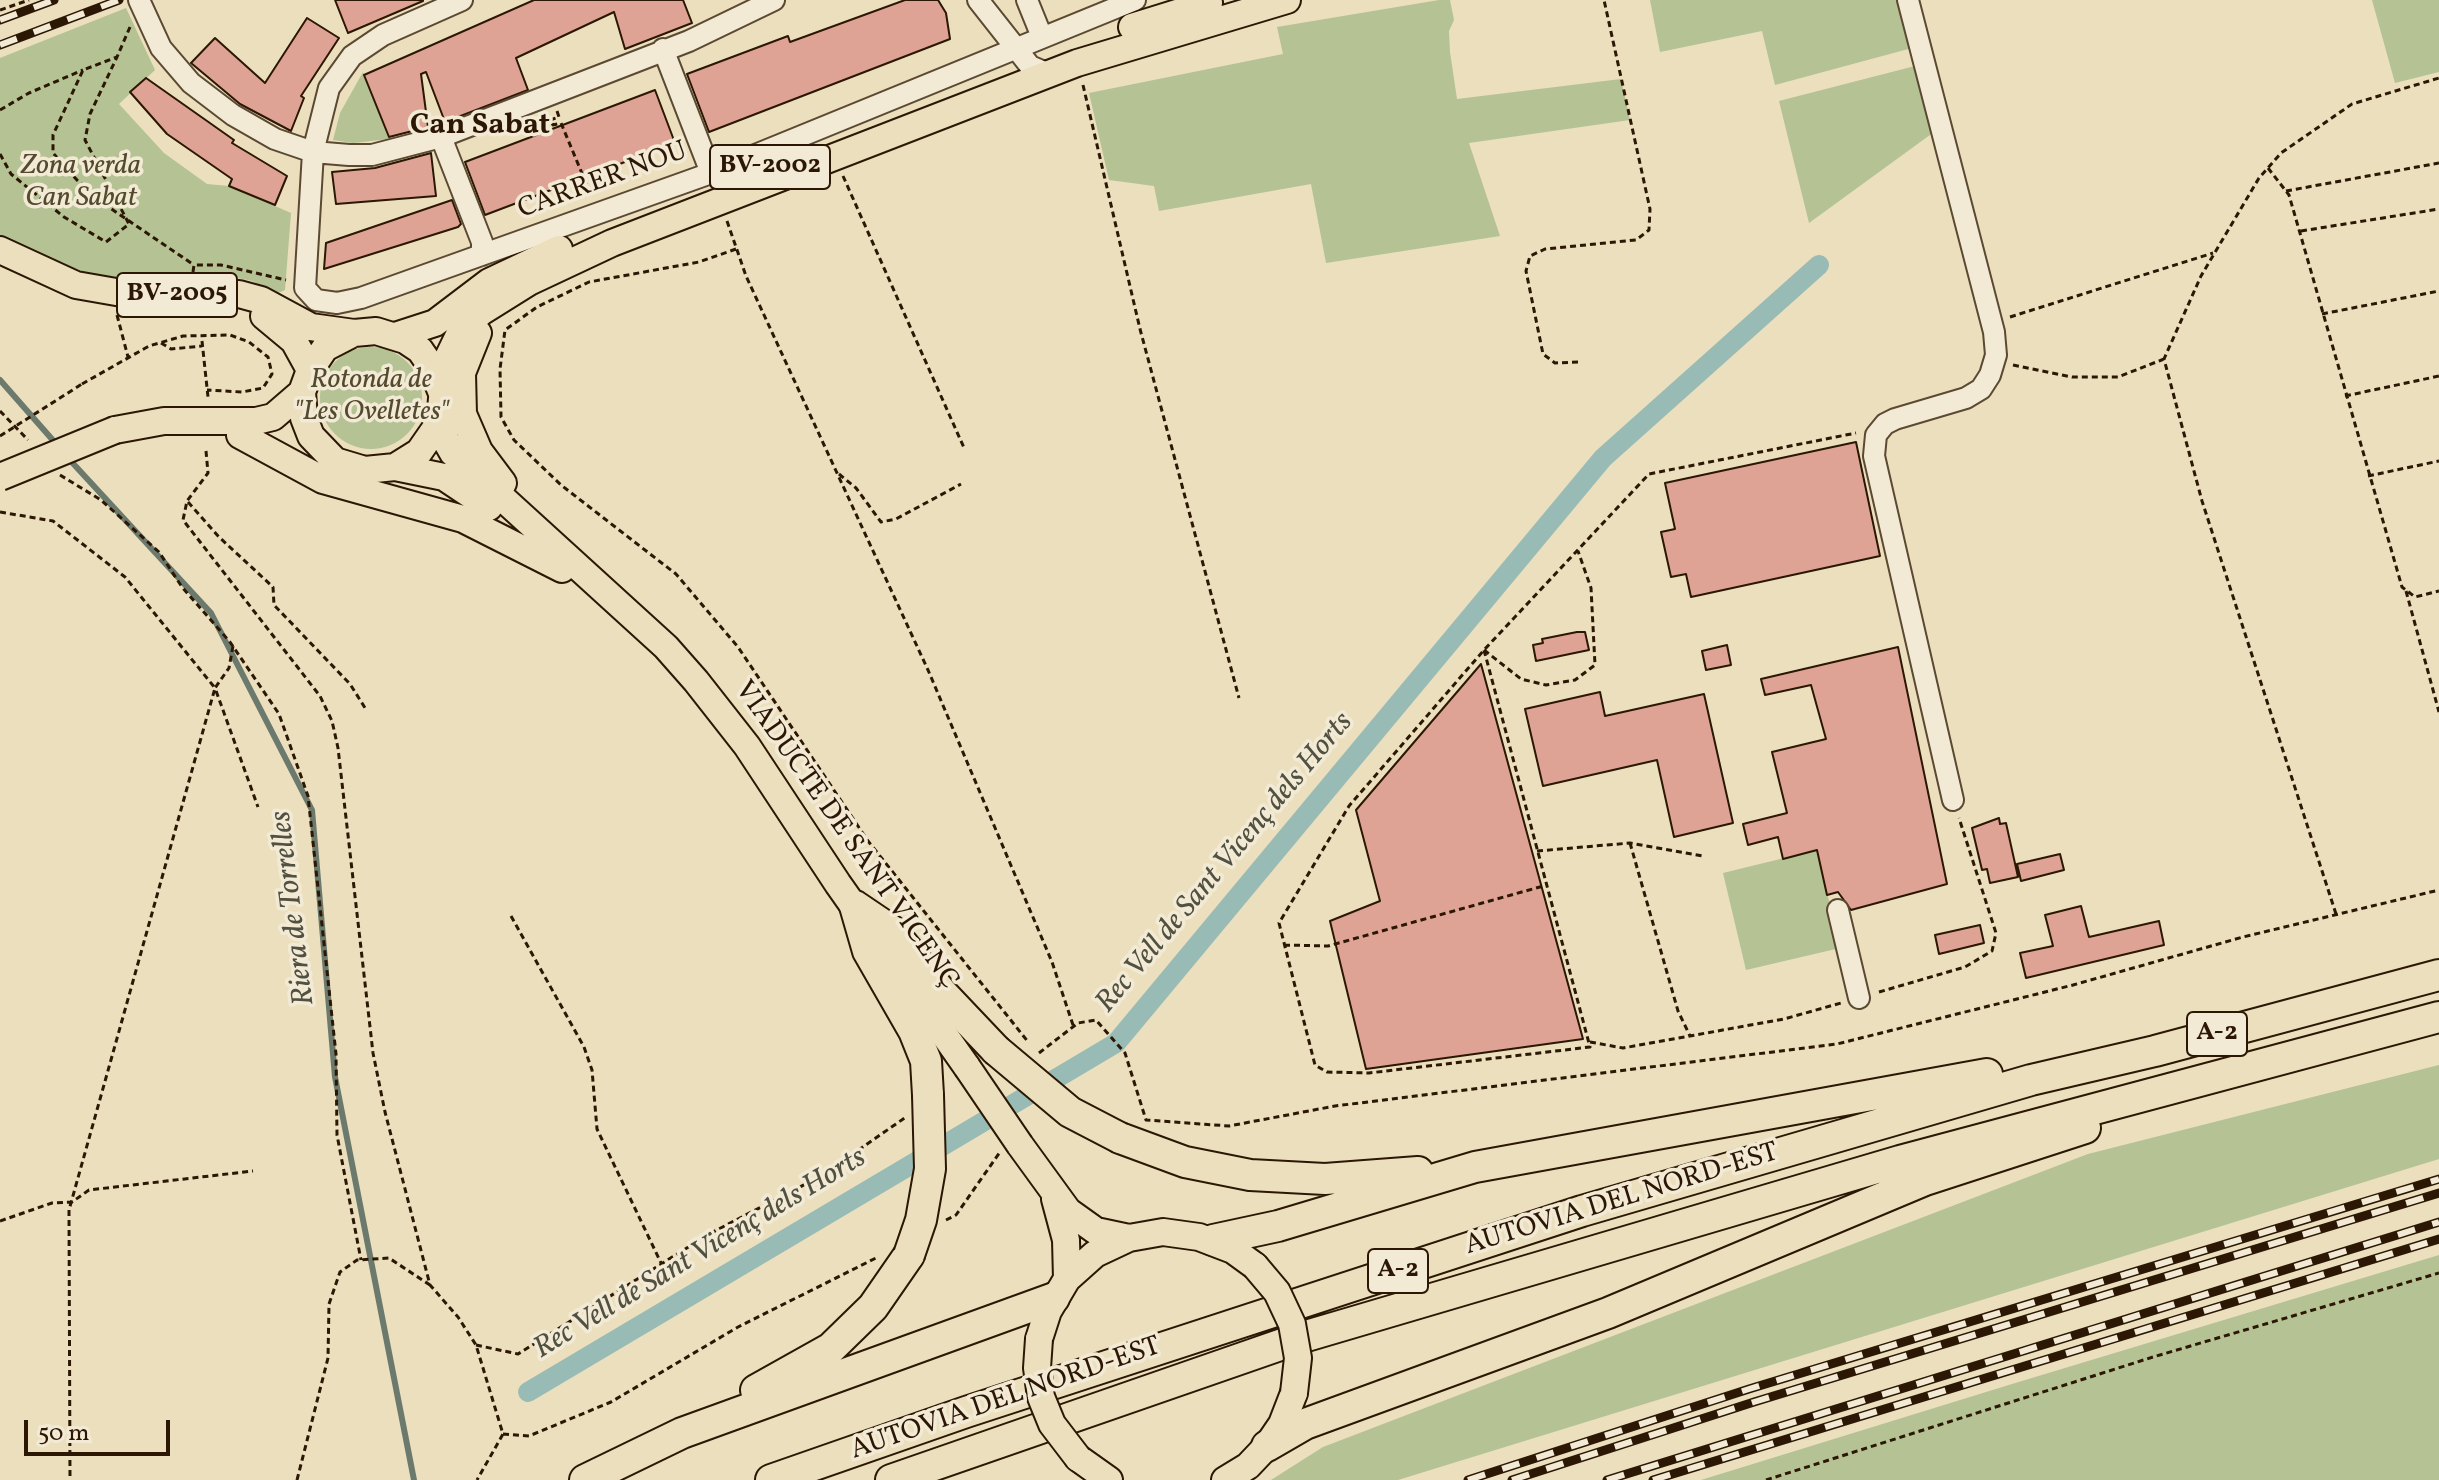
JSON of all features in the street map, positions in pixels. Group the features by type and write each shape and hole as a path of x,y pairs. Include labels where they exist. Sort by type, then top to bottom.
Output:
{"highway":[{"path":"855,906 892,931 941,992 996,1050 1070,1112 1127,1129 1185,1162 1250,1175 1325,1179 1475,1167 1996,1072 2031,1080"},
{"path":"682,1433 725,1405 778,1380 831,1348 873,1307 898,1253 921,1220 930,1169 920,1105 926,1061 914,1031 868,951 855,906"},
{"name":"AUTOVIA DEL NORD-EST","path":"771,1480 981,1407 1582,1211 2031,1080 2155,1051 2439,975"},
{"name":"AUTOVIA DEL NORD-EST","path":"891,1480 1303,1337 1831,1181 2439,1017"},
{"path":"1267,1446 1305,1424 1608,1313 1925,1180 2065,1136 2197,1080"},
{"path":"1213,1240 1278,1226 1475,1167"},
{"path":"585,1480 682,1433 1061,1288"}],"main road":[{"name":"BV-2002","path":"354,333 376,331 398,335 435,323 480,288 519,266 1032,62 1218,0"},
{"name":"BV-2002","path":"395,467 429,441 452,345 462,329 529,282 612,243 835,157 1032,62 1077,63 1278,1"},
{"name":"BV-2005","path":"0,250 76,285 139,296 239,294 261,300 311,327 354,333"},
{"name":"BV-2005","path":"0,266 62,294 115,308 149,311 221,307 262,315 281,326 294,341 306,381"},
{"path":"497,302 466,357 462,381 463,414 479,451 549,543"},
{"path":"0,477 115,430 145,423 200,419 256,421 273,417 306,381 325,348 354,333"},
{"path":"398,335 420,350 441,400"},
{"path":"306,381 306,427 322,450"},
{"name":"VIADUCTE DE SANT VICENÇ","path":"441,400 445,439 453,453 512,503 549,543 666,647 747,746 967,1067 1013,1146 1054,1196 1096,1231 1129,1238"},
{"path":"145,423 240,435 287,437 322,450 349,468 380,470 395,467"},
{"path":"240,435 323,480 463,519 536,554 610,597"},
{"name":"VIADUCTE DE SANT VICENÇ","path":"395,467 430,472 461,485 503,517 549,543"},
{"name":"VIADUCTE DE SANT VICENÇ","path":"1054,1196 1066,1240 1061,1288 1039,1339 1037,1368 1041,1397 1052,1424 1078,1458 1109,1480"},
{"name":"VIADUCTE DE SANT VICENÇ","path":"1061,1288 1095,1254 1129,1238 1163,1232 1213,1240 1255,1266 1277,1292 1292,1324 1298,1358 1294,1393 1282,1424 1267,1446 1248,1466 1225,1480"},
{"name":"VIADUCTE DE SANT VICENÇ","path":"1267,1446 1267,1480"}],"street":[{"path":"313,152 329,88 352,56 383,35 462,0"},
{"path":"140,2 161,48 191,83 233,115 275,139 313,152 372,155 441,137 722,26 774,0"},
{"path":"978,0 1032,62"},
{"path":"1027,0 1042,37"},
{"name":"CARRER NOU","path":"313,152 305,288 324,304 337,303 1032,62 1042,37 1135,0"},
{"path":"1908,0 1991,322 1995,361 1981,389 1966,398 1895,419 1885,424 1876,435 1874,456 1953,800"},
{"path":"663,49 711,173"},
{"path":"441,137 482,242 482,255"},
{"path":"1838,910 1859,998"}],"path":[{"path":"0,10 29,0"},
{"path":"1578,362 1555,363 1543,354 1526,271 1530,256 1545,249 1636,240 1649,230 1650,209 1604,0"},
{"path":"129,224 85,140 90,114 140,2"},
{"path":"0,110 29,93 117,57"},
{"path":"1077,63 1140,329 1239,698"},
{"path":"83,70 53,135 53,153 77,180 129,224 194,265"},
{"path":"2336,915 2202,501 2164,359 2215,253 2268,168 2281,153 2352,104 2439,78"},
{"path":"559,117 550,120 553,125 561,123 599,214"},
{"path":"0,154 11,174 64,217 106,242 129,224"},
{"path":"835,157 965,450"},
{"path":"2286,191 2439,163"},
{"path":"2268,168 2286,191 2299,231 2402,587 2415,597 2439,591"},
{"path":"719,202 736,249 953,729 1052,962 1074,1026"},
{"path":"2299,231 2439,209"},
{"path":"736,249 699,262 589,282 537,307 505,330 500,369 501,417 514,440 561,485 676,574 738,647 868,841 1038,1054 1074,1026 1096,1020 1125,1053 1146,1120"},
{"path":"1991,322 2215,253"},
{"path":"2322,314 2439,291"},
{"path":"115,308 128,357"},
{"path":"0,436 128,357 161,343 207,334 249,342 268,357 272,374 269,382 255,391 207,390 202,344 171,349 161,343"},
{"path":"1995,361 2072,377 2118,377 2164,359"},
{"path":"2345,396 2439,376"},
{"path":"0,411 36,449"},
{"path":"1484,650 1590,1047 1369,1073 1327,1072 1315,1065 1279,923 1349,806 1484,650 1649,474 1863,432 1876,435"},
{"path":"206,451 208,473 187,501 183,520 187,529 320,696 332,721 338,748 373,1053 430,1285"},
{"path":"2368,476 2439,461"},
{"path":"55,469 64,479 101,500 140,533 233,646 279,714 308,796 336,1054 337,1135 361,1260"},
{"path":"837,472 856,488 881,522 896,519 961,484"},
{"path":"187,501 219,537 273,587 274,605 350,684 367,711"},
{"path":"0,512 53,521 125,577 215,688 258,807"},
{"path":"1484,650 1521,679 1546,685 1575,680 1595,665 1591,588 1577,550"},
{"path":"2406,591 2439,712"},
{"path":"70,1480 72,1202 215,688 229,668 233,646"},
{"path":"1537,851 1630,843 1703,856"},
{"path":"1630,843 1678,1011 1690,1036"},
{"path":"1284,945 1328,946 1547,885"},
{"path":"1127,1129 1146,1120 1229,1126 1351,1104 1837,1044 2439,890"},
{"path":"511,916 584,1047 592,1070 597,1129 662,1265"},
{"path":"476,1345 518,1354 709,1234 821,1176 920,1105"},
{"path":"943,1222 956,1215 995,1155 1013,1146"},
{"path":"0,1221 52,1203 72,1202 89,1190 253,1171"},
{"path":"503,1434 529,1436 611,1402 738,1327 898,1253"},
{"path":"297,1480 328,1358 329,1304 340,1272 361,1260 389,1258 430,1285 458,1317 476,1345 503,1434 477,1480"},
{"path":"1766,1480 2153,1357 2439,1273"}],"green space":[{"path":"1450,0 1454,20 1449,31 1457,99 1621,79 1630,120 1469,143 1500,236 1326,263 1311,184 1159,211 1154,186 1109,180 1089,93 1283,54 1277,27"},
{"path":"1650,0 1899,0 1912,48 1775,85 1762,31 1660,52"},
{"path":"2372,0 2439,0 2439,72 2395,83"},
{"name":"Zona verda Can Sabat","path":"126,8 155,70 119,104 164,153 207,184 229,186 291,213 285,290 276,294 252,281 223,275 141,283 105,280 0,235 0,58"},
{"path":"1915,66 1934,132 1809,223 1779,101"},
{"path":"363,72 389,139 353,143 333,140 340,113"},
{"name":"Rotonda de \"Les Ovelletes\"","path":"371,347 391,351 407,362 418,378 422,398 418,418 407,434 391,445 371,449 351,445 335,434 324,418 320,398 324,378 335,362 351,351"},
{"path":"1817,850 1840,948 1746,970 1723,873"},
{"path":"2439,1065 2439,1159 1398,1480 1271,1480 1323,1447 2088,1154"},
{"path":"2439,1255 2439,1480 1701,1480 2012,1384"}],"building":[{"path":"335,0 423,0 423,1 348,33"},
{"path":"534,0 683,0 692,23 625,49 614,12 516,58 528,90 445,122 426,72 421,74 428,127 389,137 364,75"},
{"path":"905,0 938,0 946,13 950,39 709,132 687,74 788,36 790,42"},
{"path":"307,18 339,38 301,96 304,98 291,131 240,104 191,63 215,38 265,83"},
{"path":"146,78 234,140 232,143 287,176 275,205 229,186 232,179 167,134 130,92"},
{"path":"655,90 675,143 485,215 465,162"},
{"path":"431,153 436,196 336,204 332,172 375,168"},
{"path":"452,200 461,224 458,227 324,269 326,243"},
{"path":"1856,442 1880,556 1691,597 1686,574 1671,577 1661,532 1675,529 1665,483"},
{"path":"1585,632 1589,650 1536,661 1533,645 1543,643 1542,639"},
{"path":"1727,645 1731,665 1706,670 1702,651"},
{"path":"1898,647 1947,884 1851,910 1838,892 1827,895 1817,850 1783,859 1778,837 1748,845 1743,824 1787,813 1772,752 1826,739 1811,685 1765,695 1761,679"},
{"path":"1481,664 1583,1039 1366,1069 1330,921 1380,901 1356,810"},
{"path":"1600,692 1605,716 1704,694 1733,823 1674,837 1657,760 1543,786 1525,709"},
{"path":"1999,818 2000,824 2006,823 2018,877 1990,883 1987,869 1982,870 1972,828"},
{"path":"2060,854 2064,870 2021,881 2017,864"},
{"path":"2081,906 2089,937 2159,921 2164,945 2026,978 2020,953 2053,946 2045,915"},
{"path":"1980,925 1984,943 1939,954 1935,935"}],"waterway":[{"name":"Rec Vell de Sant Vicenç dels Horts","path":"528,1392 1116,1043 1603,458 1819,265"},
{"name":"Riera de Torrelles","path":"0,380 58,446"},
{"name":"Riera de Torrelles","path":"68,458 211,613 312,810 335,1077 414,1480"}],"railway":[{"path":"0,20 54,0"},
{"path":"0,45 119,0"},
{"path":"1468,1480 1749,1389 2439,1179"},
{"path":"1512,1480 1754,1402 2439,1193"},
{"path":"1607,1480 2439,1222"},
{"path":"1653,1480 2439,1239"}],"district":[{"name":"Can Sabat","path":"480,127"}]}
